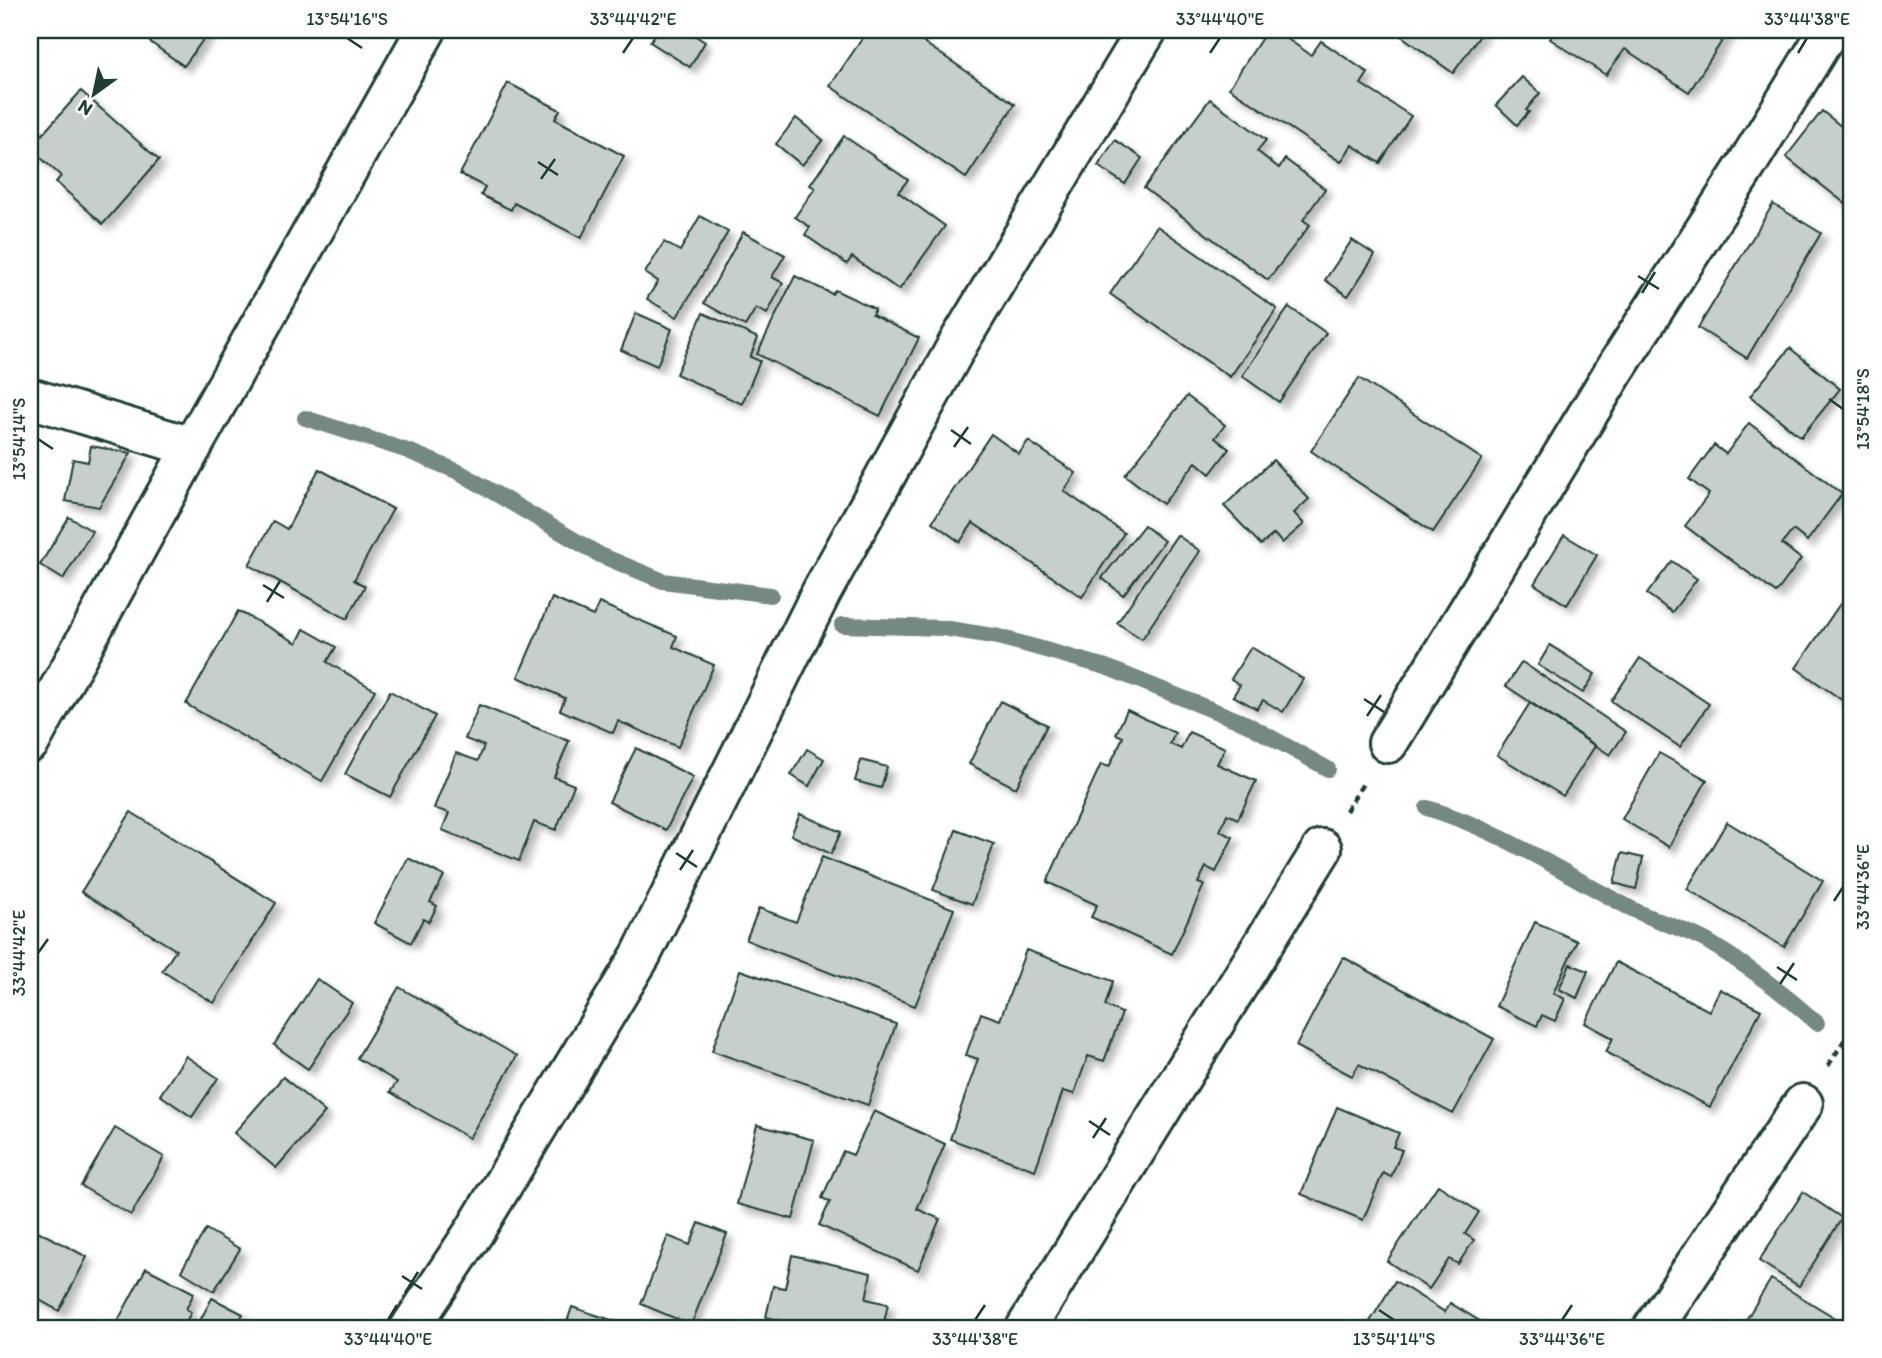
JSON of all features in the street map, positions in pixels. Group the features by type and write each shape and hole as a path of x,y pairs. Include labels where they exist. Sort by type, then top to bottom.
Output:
{"street":[{"path":"30,742 426,30"},
{"path":"410,1328 474,1232 641,955 827,581 959,342 1147,30"},
{"path":"1388,743 1614,371 1746,166 1829,30"},
{"path":"30,398 192,447"},
{"path":"1026,1328 1322,849"},
{"path":"1653,1328 1803,1104"}],"path":[{"path":"1322,849 1388,743"}],"building":[{"path":"159,30 210,30 184,66 150,42"},
{"path":"658,30 686,30 705,42 690,67 650,42"},
{"path":"868,30 905,30 1015,104 966,178 830,86"},
{"path":"1267,30 1274,30 1311,55 1321,41 1368,73 1361,84 1411,116 1380,163 1352,145 1341,162 1229,88"},
{"path":"1404,30 1484,30 1453,73 1400,35"},
{"path":"1556,30 1729,30 1689,92 1625,49 1606,75 1550,39"},
{"path":"1522,77 1540,93 1526,110 1529,112 1517,125 1496,105"},
{"path":"508,83 560,110 555,119 624,156 581,238 514,203 511,210 481,195 485,187 460,174"},
{"path":"81,91 159,160 103,224 56,182 61,176 30,148"},
{"path":"1210,99 1266,140 1257,151 1279,168 1285,159 1325,189 1303,220 1310,225 1268,280 1144,188"},
{"path":"1822,111 1852,135 1852,209 1786,157"},
{"path":"796,118 823,140 802,165 776,144"},
{"path":"844,136 908,180 898,192 945,226 899,290 852,257 847,264 805,235 810,227 795,217 815,188 810,185"},
{"path":"1115,140 1142,158 1125,184 1098,166"},
{"path":"1773,204 1821,233 1747,358 1698,328"},
{"path":"700,216 728,232 677,317 647,299 658,281 645,273 664,242 680,251"},
{"path":"1157,226 1277,309 1230,377 1110,294"},
{"path":"743,232 785,255 772,277 783,283 767,314 756,308 745,326 704,303"},
{"path":"1352,240 1375,255 1348,296 1325,280"},
{"path":"795,276 832,294 835,290 875,309 872,315 919,338 880,416 757,354"},
{"path":"1289,307 1326,333 1279,402 1242,376"},
{"path":"636,313 672,329 657,366 621,350"},
{"path":"703,313 758,338 750,357 760,361 742,404 676,374"},
{"path":"1790,348 1840,389 1801,437 1750,396"},
{"path":"1359,378 1482,459 1433,532 1311,451"},
{"path":"1187,396 1225,425 1215,438 1229,449 1210,474 1196,462 1163,504 1125,475"},
{"path":"1749,423 1842,494 1807,541 1793,530 1782,544 1801,559 1776,593 1685,526 1709,494 1689,479 1714,445 1726,454"},
{"path":"991,434 1019,454 1028,441 1076,473 1064,491 1124,533 1082,597 973,523 960,542 932,522"},
{"path":"91,446 131,453 99,507 65,501 73,459 88,462"},
{"path":"1273,460 1309,499 1294,513 1304,524 1282,543 1274,534 1261,545 1224,506"},
{"path":"319,469 393,509 354,580 365,586 347,619 249,565 273,521 287,529"},
{"path":"69,517 92,531 63,579 40,565"},
{"path":"1144,525 1164,541 1123,595 1102,578"},
{"path":"1177,535 1200,551 1142,639 1117,623"},
{"path":"1564,535 1597,555 1567,605 1534,584"},
{"path":"1672,561 1697,579 1672,612 1647,594"},
{"path":"552,598 593,616 599,603 677,636 673,647 714,665 678,747 618,721 613,733 560,710 565,698 518,677"},
{"path":"1840,604 1852,612 1852,707 1796,668"},
{"path":"238,611 297,643 304,629 336,647 327,662 375,690 322,781 186,704"},
{"path":"1550,645 1595,674 1583,693 1538,665"},
{"path":"1251,647 1303,679 1283,712 1263,700 1257,709 1233,696 1240,685 1231,679"},
{"path":"1640,658 1709,704 1680,747 1611,701"},
{"path":"1522,662 1626,732 1610,755 1506,686"},
{"path":"390,691 435,716 390,797 345,774"},
{"path":"1000,701 1047,725 1016,788 969,764"},
{"path":"1530,703 1595,746 1563,796 1497,755"},
{"path":"479,705 569,741 554,777 574,785 556,830 534,822 519,861 442,830 449,813 434,808 456,753 478,761 484,746 465,739"},
{"path":"1127,710 1175,733 1170,744 1181,749 1189,732 1225,748 1217,764 1256,781 1238,819 1227,814 1220,831 1233,837 1216,872 1206,867 1198,883 1204,885 1172,954 1091,917 1097,905 1047,882 1101,764 1109,767 1123,737 1116,734"},
{"path":"636,748 693,777 666,830 609,802"},
{"path":"807,749 824,759 809,786 791,775"},
{"path":"1659,753 1707,780 1669,847 1622,819"},
{"path":"861,760 887,767 881,788 855,781"},
{"path":"131,812 276,903 214,1003 162,971 176,950 81,892"},
{"path":"800,814 841,832 831,854 791,835"},
{"path":"1727,822 1823,881 1784,947 1687,889"},
{"path":"956,830 994,844 972,904 933,890"},
{"path":"1622,853 1643,858 1636,889 1614,883"},
{"path":"822,857 954,909 915,1006 746,940 759,908 796,922"},
{"path":"408,858 444,876 430,902 437,906 429,922 423,919 411,943 374,923"},
{"path":"1535,922 1577,941 1553,993 1565,999 1555,1021 1542,1015 1537,1026 1496,1006"},
{"path":"1026,950 1113,981 1105,1006 1122,1013 1104,1061 1088,1056 1074,1094 1063,1091 1035,1170 950,1139 978,1059 966,1055 981,1013 1000,1020"},
{"path":"1343,957 1494,1039 1453,1114 1359,1064 1352,1076 1296,1046"},
{"path":"1616,962 1709,1011 1720,989 1761,1010 1710,1107 1606,1052 1613,1038 1585,1023"},
{"path":"1570,964 1588,971 1577,998 1559,989"},
{"path":"740,970 896,1024 868,1105 712,1051"},
{"path":"317,979 352,1003 308,1069 274,1045"},
{"path":"399,987 517,1056 469,1138 390,1092 397,1082 357,1058"},
{"path":"186,1056 218,1078 192,1117 160,1095"},
{"path":"283,1077 325,1112 276,1168 234,1133"},
{"path":"1337,1107 1399,1133 1393,1147 1402,1150 1391,1177 1383,1173 1363,1220 1301,1194"},
{"path":"874,1111 945,1144 917,1209 940,1219 918,1270 819,1225 830,1202 822,1198 843,1151 853,1155"},
{"path":"757,1125 814,1140 793,1219 737,1204"},
{"path":"115,1128 164,1157 131,1215 81,1186"},
{"path":"1438,1185 1479,1212 1465,1234 1474,1240 1458,1264 1449,1259 1429,1289 1387,1261"},
{"path":"1803,1192 1842,1218 1799,1286 1759,1261"},
{"path":"699,1223 727,1234 691,1325 641,1304 668,1236 690,1245"},
{"path":"30,1227 87,1257 59,1311 30,1295"},
{"path":"206,1229 240,1249 214,1291 181,1271"},
{"path":"792,1255 871,1273 866,1299 888,1304 883,1327 887,1328 777,1328 779,1320 766,1317 773,1286 785,1288"},
{"path":"146,1268 194,1293 186,1309 191,1312 183,1328 114,1328"},
{"path":"1771,1279 1852,1328 1741,1328"},
{"path":"1395,1281 1445,1312 1450,1303 1491,1328 1366,1328"},
{"path":"212,1298 243,1314 236,1327 239,1328 196,1328"},
{"path":"572,1307 626,1325 625,1328 565,1328"}],"waterway":[{"path":"305,418 408,451 459,472 600,555 663,581 771,595"},
{"path":"842,625 943,628 999,637 1106,667 1247,724 1328,769"},
{"path":"1427,808 1481,828 1632,909 1710,943 1765,980 1817,1023"}]}
